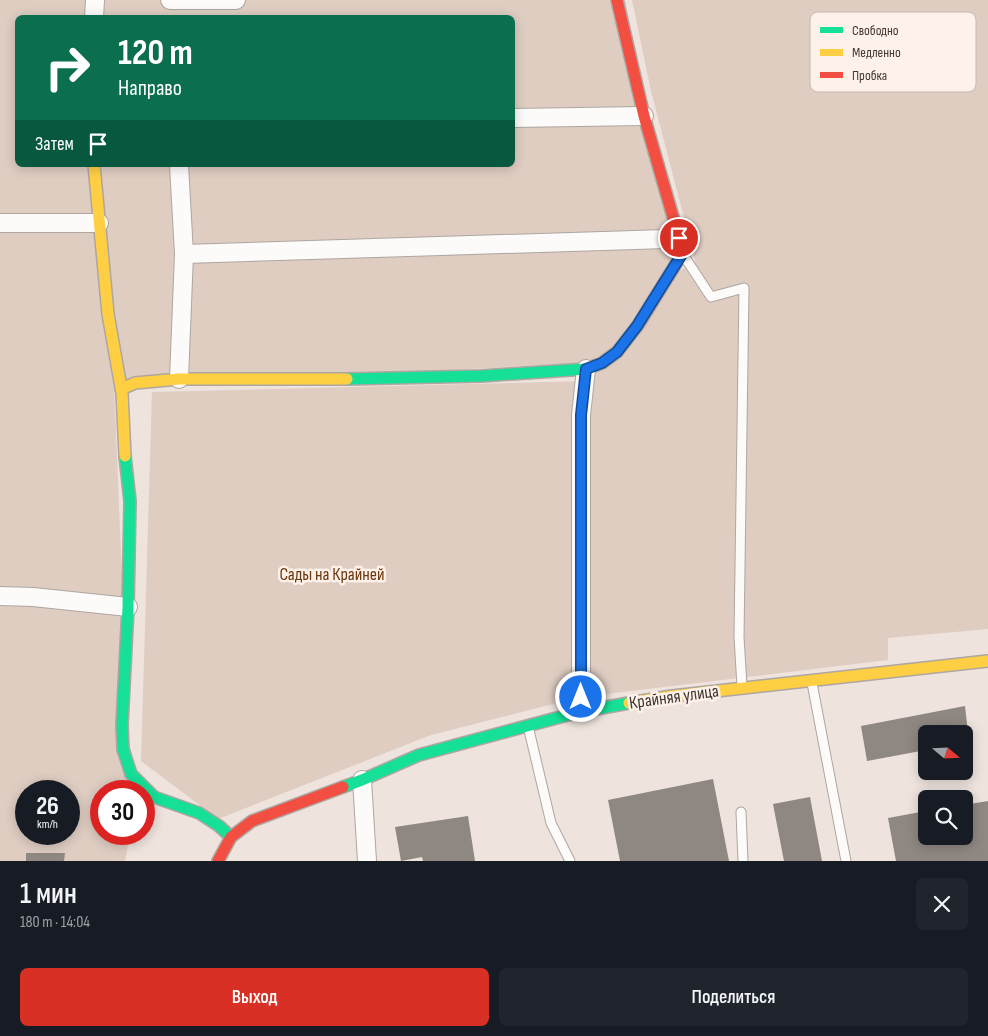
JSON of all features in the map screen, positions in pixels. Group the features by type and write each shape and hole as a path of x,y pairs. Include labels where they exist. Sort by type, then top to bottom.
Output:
{"street":[{"path":"94,15 95,0"},
{"path":"171,15 170,0 236,0"},
{"path":"121,389 135,383 180,379 332,379 472,376 586,369 602,363 617,352 637,326 681,246 644,116 617,0"},
{"path":"515,118 644,116"},
{"path":"94,167 108,314 121,389 130,501 128,607 122,725 123,749 132,774 154,797 199,814 219,826 231,837"},
{"path":"179,167 184,254 180,379"},
{"path":"0,224 99,223"},
{"path":"184,254 666,239 681,246"},
{"path":"578,712 581,697 581,415 586,369"},
{"path":"0,596 33,597 128,607"},
{"name":"Крайняя улица","path":"218,861 231,837 252,821 362,780 419,755 578,712 672,696 988,661"},
{"path":"362,780 367,861"}],"lane":[{"path":"681,246 711,297 744,288 739,637 742,688"},
{"path":"812,680 846,861"},
{"path":"528,726 551,823 570,861"},
{"path":"741,812 744,861"}],"green space":[{"path":"0,0 625,0 679,254 607,362 114,387 131,780 90,780 90,845 128,845 125,861 0,861"},
{"name":"Сады на Крайней","path":"632,0 988,0 988,629 888,638 888,660 581,697 431,735 218,819 141,761 152,392 589,381 654,290 695,260 651,91"}],"building":[{"path":"965,706 967,725 918,725 918,751 867,761 861,726"},
{"path":"713,779 729,861 620,861 608,800"},
{"path":"810,797 822,861 784,861 773,804"},
{"path":"988,801 988,861 896,861 888,818 918,812 918,845 973,845 973,804"},
{"path":"468,816 475,861 423,861 422,857 401,861 395,827"},
{"path":"26,853 65,853 64,861 26,861"}],"traffic: fast":[{"path":"347,379 481,376 586,369 602,363 617,352 638,325"},
{"path":"125,456 130,501 128,607 122,725 123,749 131,774 154,797 199,813 219,826 231,837"},
{"path":"343,787 419,755 579,712 629,703"}],"traffic: slow":[{"path":"94,167 108,314 122,393 125,456"},
{"path":"121,389 135,383 179,379 347,379"},
{"path":"629,703 672,696 988,661"}],"traffic: jam":[{"path":"617,0 644,116 682,254 638,325"},
{"path":"218,861 231,837 252,821 343,787"}],"route":[{"path":"581,697 581,415 586,369 602,363 617,352 637,326 682,254 679,238"}]}
